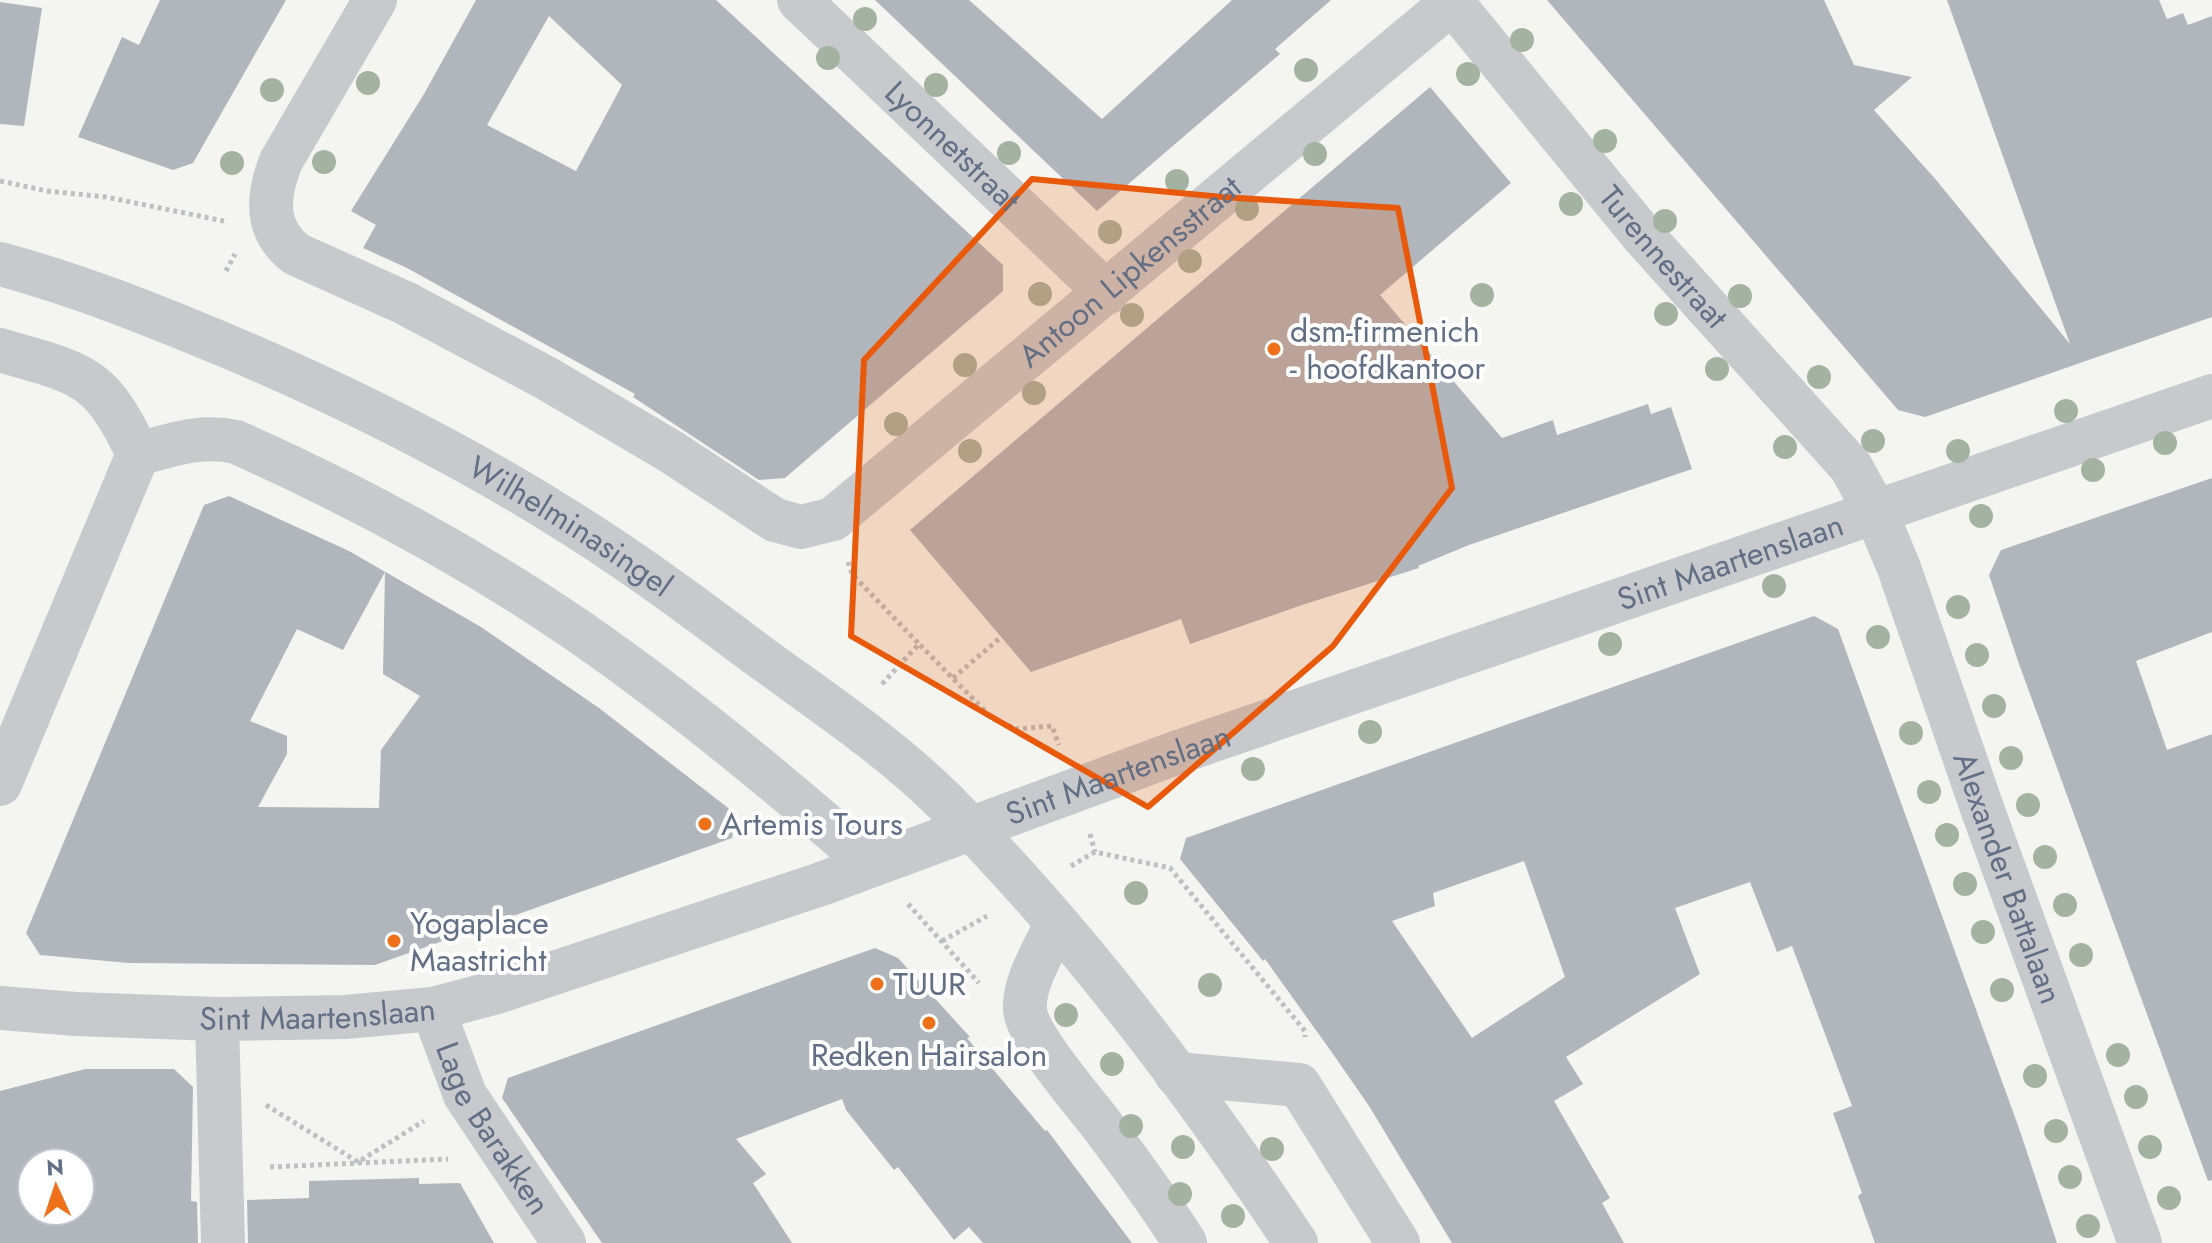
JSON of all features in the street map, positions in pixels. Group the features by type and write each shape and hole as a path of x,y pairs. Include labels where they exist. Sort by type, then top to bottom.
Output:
{"street":[{"path":"375,0 281,161 269,197 270,215 275,232 286,246 296,254 405,303 546,378 670,451 775,520 817,523"},
{"name":"Lyonnetstraat","path":"799,0 1107,293"},
{"name":"Antoon Lipkensstraat","path":"817,523 1107,293 1452,1"},
{"name":"Turennestraat","path":"1452,1 1644,237 1851,467 1876,513"},
{"name":"Wilhelminasingel","path":"0,264 165,320 368,409 622,556 849,721 892,754 1030,892 1176,1074 1296,1243"},
{"path":"0,350 66,370 94,385 109,400 138,454"},
{"name":"Sint Maartenslaan","path":"0,1008 217,1019 345,1017 433,1009 497,992 603,959 872,865 1173,754 2212,396"},
{"path":"138,454 200,438 236,442 354,498 475,565 577,630 691,714 785,789 872,865"},
{"path":"0,784 138,454"},
{"name":"Alexander Battalaan","path":"1876,513 2140,1243"},
{"path":"1056,924 1029,984 1026,1018 1037,1038 1185,1243"},
{"name":"Lage Barakken","path":"433,1009 465,1095 564,1243"},
{"path":"217,1019 223,1243"},
{"path":"1176,1074 1299,1085 1398,1243"}],"path":[{"path":"0,181 47,191 106,197 248,226 270,215"},
{"path":"817,523 852,574 953,678 1000,638"},
{"path":"849,721 919,644"},
{"path":"1095,852 1170,868 1305,1031 1299,1085"},
{"path":"872,865 987,992 1026,1018"},
{"path":"218,1074 358,1162"},
{"path":"358,1162 465,1095"},
{"path":"221,1169 506,1156"}],"highlighted area":[{"path":"1032,179 1222,197 1398,208 1452,488 1333,646 1148,807 851,636 864,360"}],"building":[{"path":"160,0 286,0 193,163 173,170 78,137 122,37 139,45"},
{"path":"476,0 716,0 1003,265 1003,291 785,478 759,480 633,397 635,394 407,268 363,248 376,225 351,211 424,94","holes":["549,16 622,85 576,171 487,125"]},
{"path":"875,0 969,0 1102,119 1232,0 1331,0 1275,49 1280,54 1097,211"},
{"path":"1547,0 1824,0 1854,65 1912,77 1874,110 1937,181 2070,344 1947,0 2159,0 2167,19 2183,13 2188,25 2212,16 2212,317 1925,417 1898,410"},
{"path":"0,2 42,8 24,126 0,124"},
{"name":"dsm-firmenich - hoofdkantoor","path":"1430,87 1511,183 1380,295 1502,438 1553,420 1557,435 1648,404 1651,414 1671,407 1692,469 1469,545 1419,568 1190,644 1181,619 1031,672 910,530"},
{"path":"2212,478 2212,632 2136,661 2167,750 2212,734 2212,1180 2208,1181 1989,575 2001,550"},
{"path":"229,496 349,551 481,627 599,708 736,814 732,838 375,965 129,963 40,955 26,933 204,505","holes":["385,572 383,674 420,696 381,750 379,808 258,807 287,754 287,736 250,721 297,629 343,650"]},
{"path":"1814,616 1838,629 2020,1131 2057,1243 1875,1243 1858,1196 1862,1193 1833,1113 1852,1106 1792,946 1777,952 1750,882 1675,908 1700,974 1566,1057 1583,1084 1554,1101 1610,1198 1602,1203 1624,1243 1452,1243 1369,1106 1333,1054 1265,959 1263,961 1180,859 1186,838","holes":["1524,861 1565,977 1472,1038 1392,921 1435,906 1433,893"]},
{"path":"875,948 898,958 970,1037 967,1038 1047,1130 1132,1243 983,1243 969,1227 954,1240 898,1167 894,1170 846,1110 842,1099 736,1139 766,1174 753,1183 792,1243 602,1243 502,1098 508,1078"},
{"path":"85,1069 174,1069 193,1087 191,1201 197,1202 198,1243 0,1243 0,1091"},
{"path":"419,1178 419,1184 460,1183 494,1243 248,1243 247,1200 309,1198 309,1181"}],"place":[{"name":"dsm-firmenich - hoofdkantoor","path":"1274,349"},
{"name":"Artemis Tours","path":"705,824"},
{"name":"Yogaplace Maastricht","path":"394,941"},
{"name":"TUUR","path":"877,984"},
{"name":"Redken Hairsalon","path":"929,1023"}]}
